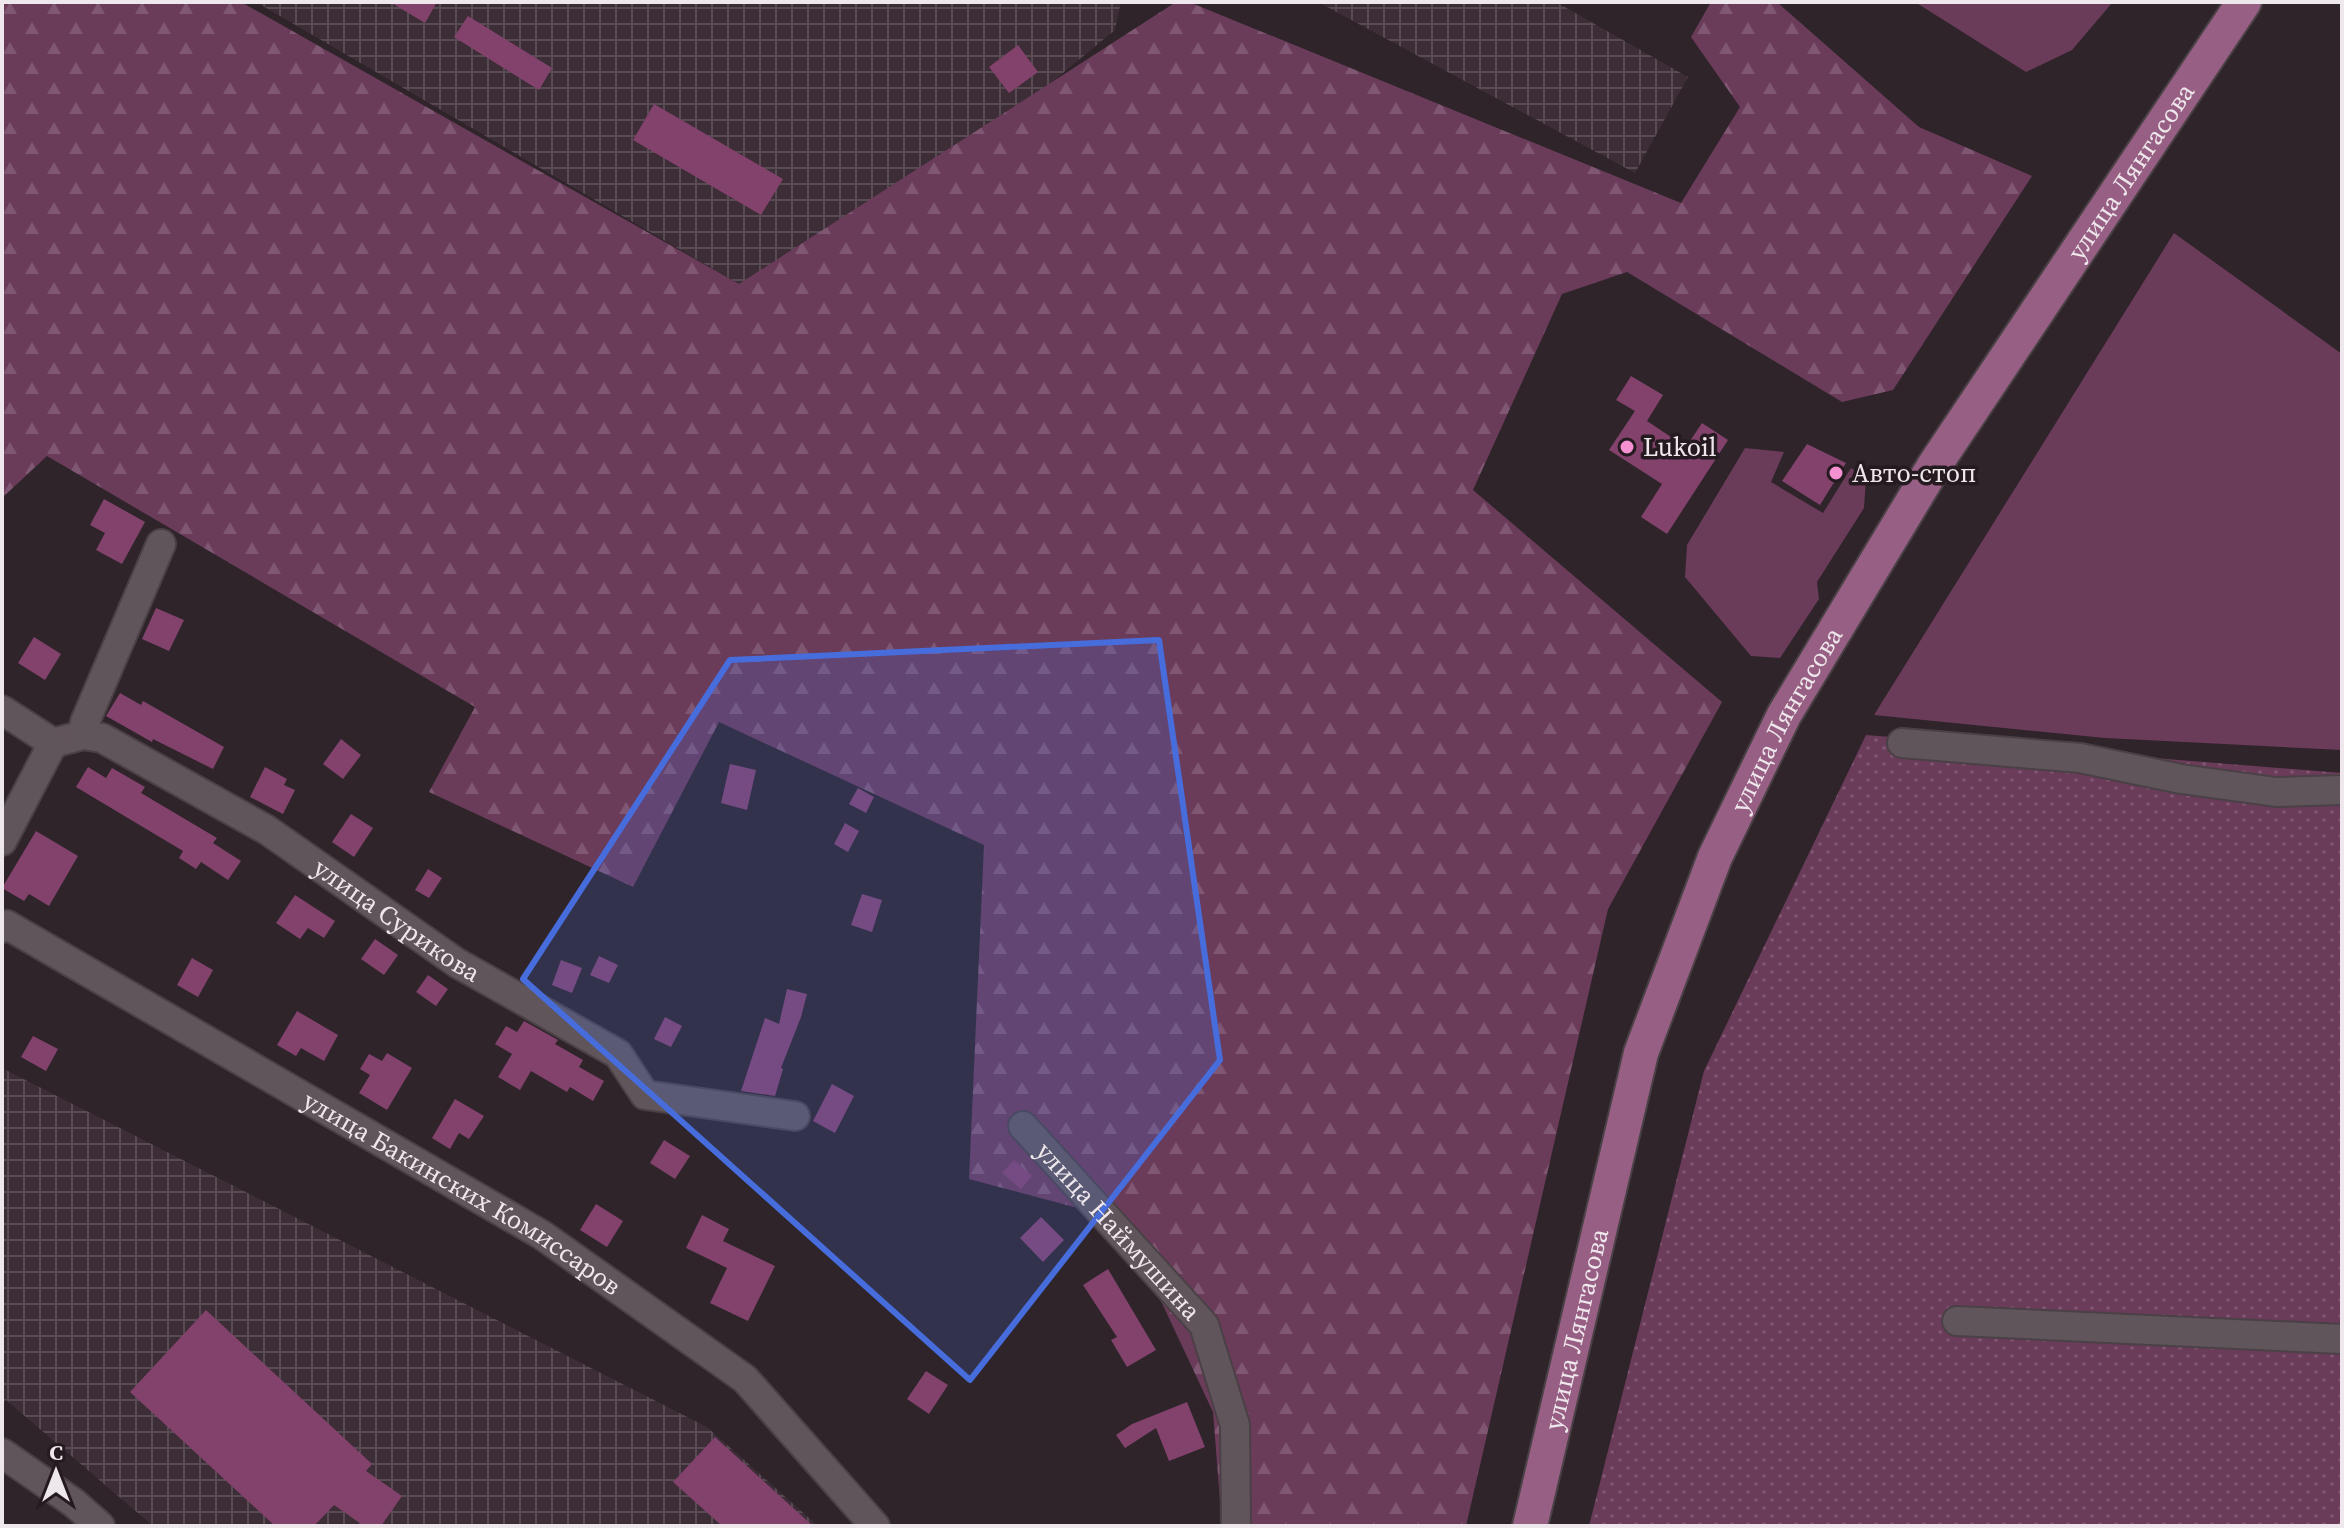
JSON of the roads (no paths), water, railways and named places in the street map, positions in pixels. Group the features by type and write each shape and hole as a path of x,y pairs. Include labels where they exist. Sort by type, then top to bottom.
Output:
{"main road":[{"name":"улица Лянгасова","path":"1530,1526 1641,1053 1715,857 1784,715 1934,466 2244,2"}],"street":[{"path":"2,841 53,743 83,735 85,722 161,544"},
{"path":"2,710 53,743"},
{"name":"улица Сурикова","path":"83,735 102,738 267,830 457,963 618,1054 645,1095 795,1116"},
{"path":"1902,743 2080,758 2181,779 2276,792 2342,790"},
{"name":"улица Бакинских Комиссаров","path":"4,925 542,1235 745,1379 875,1526"},
{"name":"улица Наймушина","path":"1023,1126 1204,1325 1235,1425 1236,1526"},
{"path":"1957,1321 2342,1339"},
{"path":"2,1453 74,1503 100,1526"}],"place":[{"name":"Lukoil","path":"1627,447"},
{"name":"Авто-стоп","path":"1836,473"}]}
